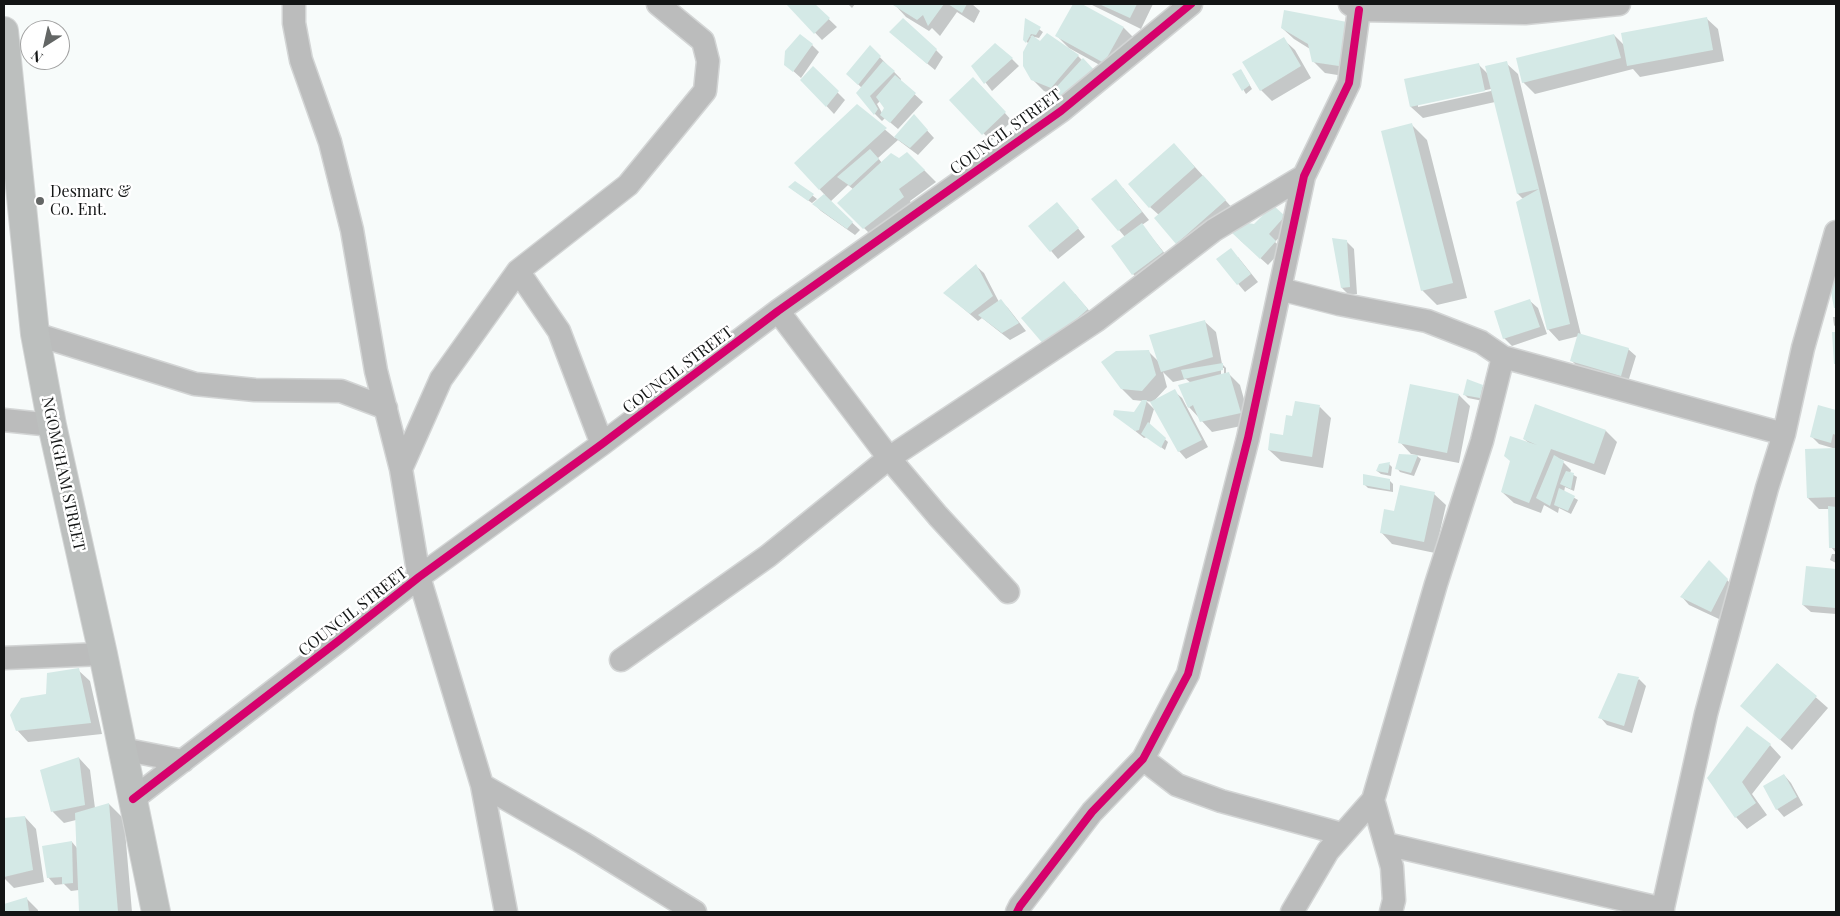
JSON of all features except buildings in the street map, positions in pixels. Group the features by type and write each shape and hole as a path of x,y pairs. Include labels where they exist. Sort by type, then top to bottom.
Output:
{"main road":[{"name":"NGOMGHAM STREET","path":"4,31 36,334 52,425 103,654 156,912"}],"street":[{"path":"294,4 294,23 301,60 330,142 352,230 376,371 401,468 418,577 482,785 506,912"},
{"path":"401,468 441,379 518,270 628,184 705,91 708,61 703,41 658,4"},
{"name":"COUNCIL STREET","path":"133,799 418,577 602,444 778,311 1061,111 1191,4"},
{"path":"1017,912 1092,812 1143,759 1188,674 1248,438 1304,176 1349,83 1354,7 1525,14 1620,4"},
{"path":"621,660 768,556 889,458 1097,320 1214,230 1304,176"},
{"path":"1386,844 1663,911 1706,714 1767,488 1784,434 1803,348 1836,232"},
{"path":"518,270 559,332 602,444"},
{"path":"1280,289 1339,304 1427,321 1481,342 1503,357 1784,434"},
{"path":"778,311 889,458 938,516 1008,592"},
{"path":"36,334 195,384 255,390 341,391 386,408"},
{"path":"1292,912 1328,852 1373,800 1436,584 1482,441 1503,357"},
{"path":"341,391 376,371"},
{"path":"4,420 52,425"},
{"path":"4,658 103,654"},
{"path":"122,749 183,761"},
{"path":"1143,759 1176,785 1221,801 1342,834"},
{"path":"482,785 584,843 695,912"},
{"path":"1373,800 1392,867 1394,900 1391,912"}],"cycle path":[{"path":"133,799 419,577 602,444 778,311 1061,111 1191,4"},
{"path":"1017,912 1092,812 1143,759 1188,674 1248,438 1304,176 1349,83 1359,10"}],"place":[{"name":"Desmarc & Co. Ent.","path":"40,201"}]}
